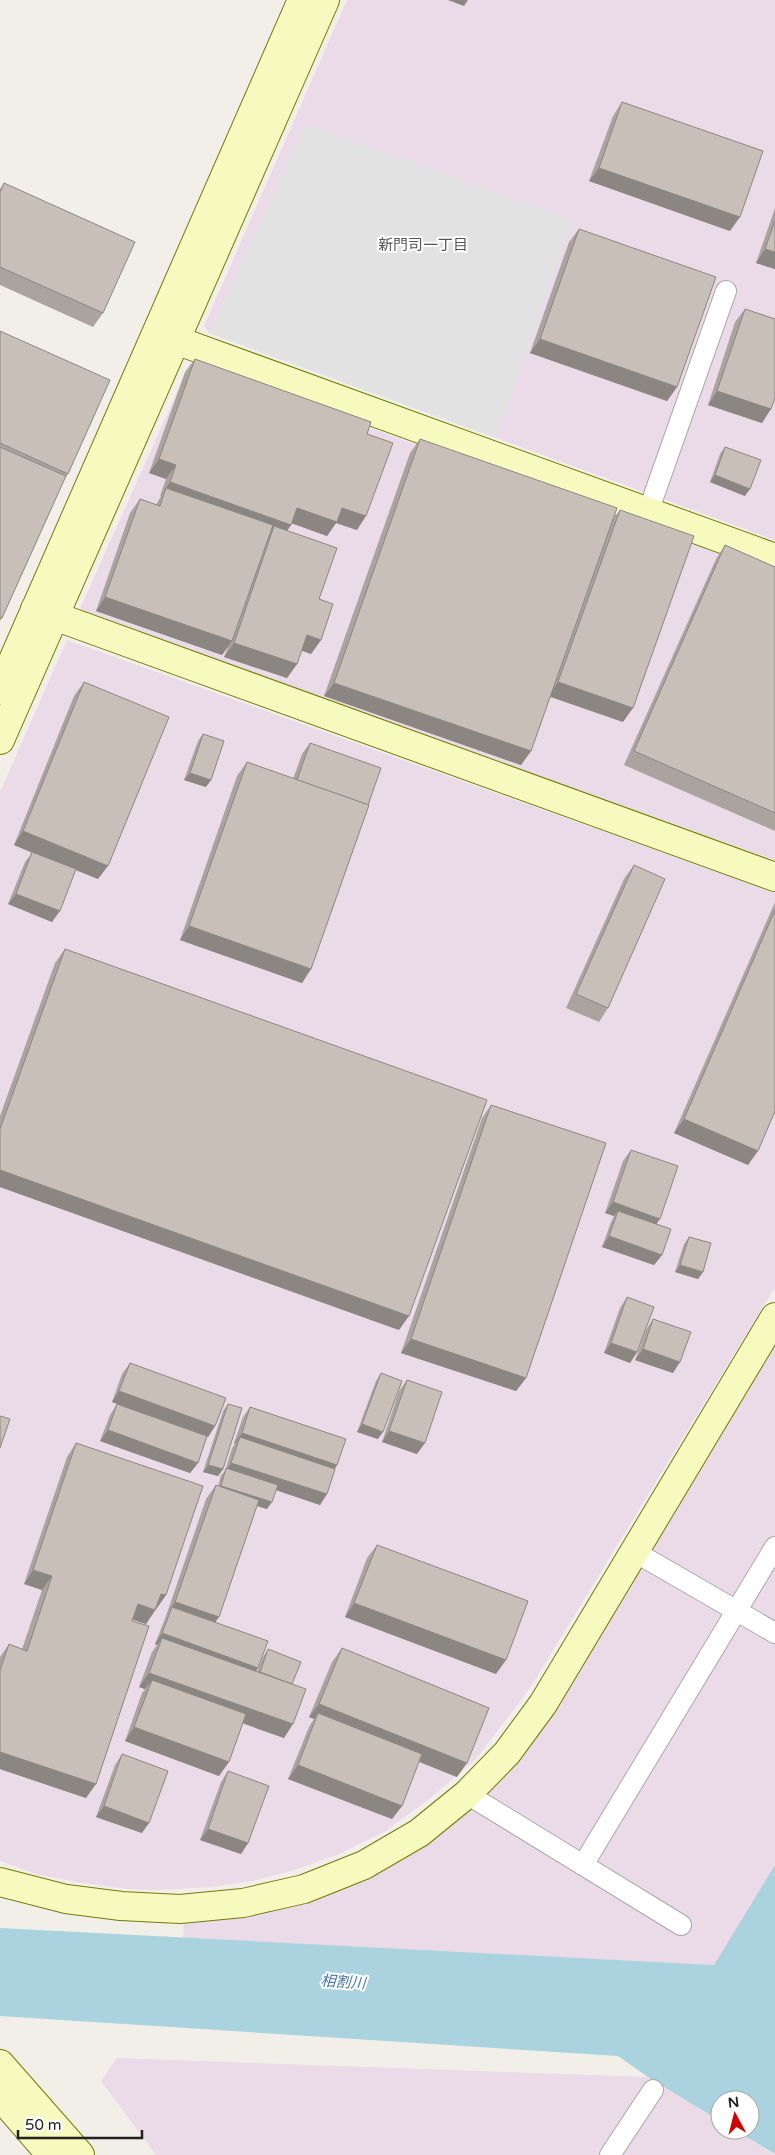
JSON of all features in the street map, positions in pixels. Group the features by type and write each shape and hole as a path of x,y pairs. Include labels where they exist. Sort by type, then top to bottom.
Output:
{"street":[{"path":"166,337 302,0"},
{"path":"0,740 44,613 166,337 326,0"},
{"path":"648,512 726,291"},
{"path":"166,337 775,558"},
{"path":"0,690 44,613"},
{"path":"44,613 775,877"},
{"path":"0,1882 66,1899 121,1906 180,1909 243,1903 304,1889 364,1865 419,1833 467,1794 507,1752 542,1704 775,1317"},
{"path":"583,1865 775,1548"},
{"path":"635,1552 775,1633"},
{"path":"467,1794 681,1925"},
{"path":"0,2064 80,2155"},
{"path":"610,2155 653,2090"},
{"path":"0,2096 51,2155"}],"shaded area":[{"path":"347,0 775,0 775,540 209,333 204,326"},
{"path":"306,124 572,220 496,438 209,333"},
{"path":"190,363 775,574 775,860 79,611"},
{"path":"67,640 775,893 775,1287 530,1688 476,1759 428,1800 384,1832 337,1855 291,1871 257,1880 211,1887 157,1890 128,1889 36,1874 0,1861 0,792"},
{"path":"775,1339 775,1865 715,1965 183,1938 184,1922 452,1822"},
{"path":"117,2058 648,2077 710,2115 710,2140 751,2140 775,2155 156,2155 101,2081"}],"water":[{"name":"相割川","path":"775,1865 775,2154 752,2140 760,2140 760,2090 710,2090 710,2115 648,2077 618,2056 0,2016 0,1928 714,1965"}],"building":[{"path":"622,102 763,151 740,217 599,168"},
{"path":"4,183 135,242 103,313 0,267 0,192"},
{"path":"775,221 775,252 765,249"},
{"path":"579,229 716,277 677,387 540,339"},
{"path":"745,309 775,319 775,398 771,409 717,391"},
{"path":"0,331 110,380 68,474 0,443"},
{"path":"195,359 371,422 367,434 393,443 366,516 342,508 337,522 297,508 291,525 170,482 176,465 159,459"},
{"path":"420,439 617,508 531,751 334,683"},
{"path":"0,447 66,476 2,618 0,617"},
{"path":"725,447 761,460 750,489 715,475"},
{"path":"166,488 273,525 232,641 105,597 140,499 160,506"},
{"path":"620,510 694,536 633,708 558,682"},
{"path":"274,526 337,548 319,599 333,604 321,640 307,635 297,664 234,643"},
{"path":"725,545 775,567 775,813 634,751"},
{"path":"84,682 169,717 108,866 23,831"},
{"path":"203,734 224,741 211,780 190,773"},
{"path":"310,743 381,768 368,805 297,780"},
{"path":"247,762 369,805 311,969 189,926"},
{"path":"32,852 76,869 60,911 16,894"},
{"path":"634,865 665,879 608,1008 576,994"},
{"path":"775,910 775,1111 758,1151 684,1119"},
{"path":"65,949 487,1100 409,1316 0,1170 0,1129"},
{"path":"491,1105 606,1143 526,1378 411,1339"},
{"path":"631,1150 678,1166 660,1219 613,1202"},
{"path":"618,1211 671,1229 662,1255 609,1236"},
{"path":"689,1237 711,1243 703,1272 680,1265"},
{"path":"627,1297 654,1307 637,1352 611,1343"},
{"path":"653,1319 691,1332 680,1362 643,1349"},
{"path":"130,1363 226,1398 215,1426 119,1391"},
{"path":"381,1373 402,1381 383,1432 362,1424"},
{"path":"407,1380 442,1392 425,1443 389,1431"},
{"path":"117,1404 207,1436 198,1463 108,1430"},
{"path":"228,1404 242,1408 223,1469 208,1465"},
{"path":"250,1407 346,1439 337,1465 242,1433"},
{"path":"0,1416 10,1419 0,1448"},
{"path":"240,1437 335,1469 327,1494 231,1463"},
{"path":"76,1443 203,1486 166,1595 161,1594 155,1610 138,1604 132,1621 149,1626 96,1784 0,1752 0,1670 9,1644 27,1651 52,1576 33,1570"},
{"path":"226,1468 278,1485 272,1502 221,1486"},
{"path":"216,1485 259,1500 219,1617 175,1602"},
{"path":"377,1545 528,1601 506,1660 354,1603"},
{"path":"172,1607 268,1641 258,1668 162,1633"},
{"path":"162,1638 306,1689 293,1724 149,1673"},
{"path":"342,1648 489,1708 467,1763 319,1704"},
{"path":"268,1649 301,1662 292,1684 260,1672"},
{"path":"152,1680 246,1714 229,1762 134,1727"},
{"path":"318,1713 422,1754 402,1806 298,1765"},
{"path":"122,1754 168,1771 149,1823 104,1806"},
{"path":"228,1771 269,1786 248,1843 208,1829"}],"district":[{"name":"新門司一丁目","path":"423,245"}]}
